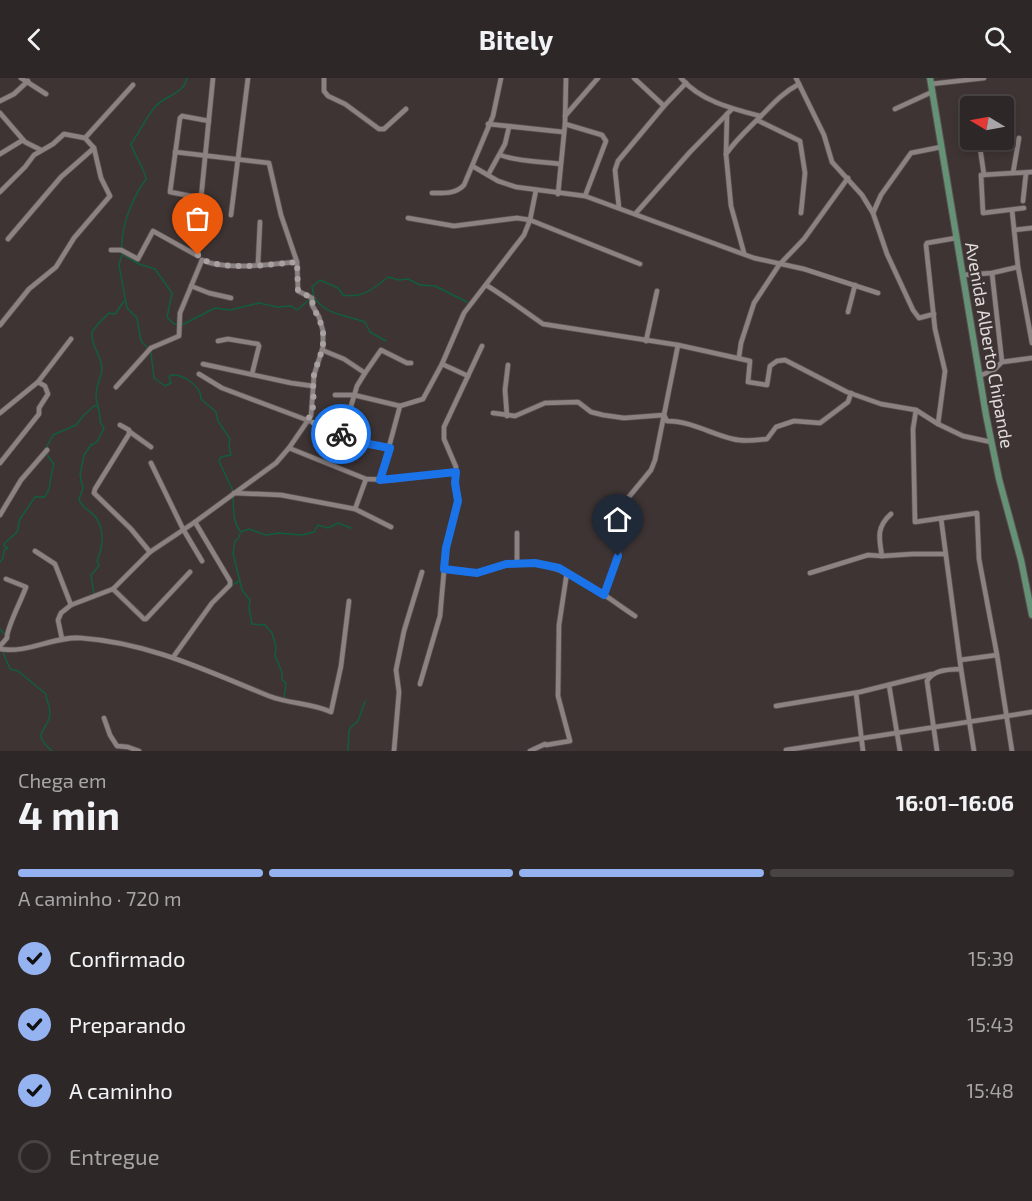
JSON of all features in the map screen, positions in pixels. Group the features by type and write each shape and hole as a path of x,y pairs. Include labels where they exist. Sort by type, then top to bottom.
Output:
{"main road":[{"name":"Avenida Alberto Chipande","path":"930,81 991,442 1021,560 1032,615"}],"street":[{"path":"21,78 46,94"},
{"path":"198,255 202,221 201,198 213,78"},
{"path":"231,215 248,78"},
{"path":"324,78 324,91 328,96 345,104 379,129 384,129 406,109"},
{"path":"432,193 450,193 460,190 464,185 474,167 488,124 494,116 501,78"},
{"path":"558,194 565,124 566,78"},
{"path":"565,116 598,78"},
{"path":"634,78 664,106"},
{"path":"681,78 703,95 732,109 759,118 800,141 805,173 801,213"},
{"path":"796,78 824,135 832,162 848,178 873,213 887,254 913,310 919,318 934,314"},
{"path":"930,81 984,78"},
{"path":"0,101 28,81"},
{"path":"619,208 615,170 618,161 686,83"},
{"path":"726,154 745,130 781,95 800,84"},
{"path":"85,138 133,85"},
{"path":"895,109 932,92"},
{"path":"636,213 732,109"},
{"path":"727,113 726,154 731,206 744,253"},
{"path":"0,115 23,140 41,150"},
{"path":"201,198 170,192 180,118 182,116 209,121"},
{"path":"488,124 563,132"},
{"path":"565,124 602,135 606,141 585,196"},
{"path":"488,175 505,144 509,127"},
{"path":"0,192 41,150 53,144 64,134 85,138 94,148 109,199 75,238 56,267 29,289 0,325"},
{"path":"1013,173 1019,138"},
{"path":"0,154 23,140"},
{"path":"873,213 881,195 911,153 941,147"},
{"path":"8,239 61,177 94,148"},
{"path":"980,150 984,175"},
{"path":"62,639 59,615 71,605 100,596 113,589 150,552 276,463 289,448 313,410 314,375 322,350 323,331 319,317 312,306 312,298 298,291 297,262 281,215 269,163 175,152"},
{"path":"500,155 515,160 560,164"},
{"path":"474,167 516,187 585,196 754,258 804,269 878,293"},
{"path":"1023,201 1029,172 981,175 983,213 1024,208"},
{"path":"739,357 751,310 779,265 804,239 848,178"},
{"path":"334,395 354,396 400,406 423,399 442,364 464,313 524,236 536,190"},
{"path":"1012,210 1018,267 1032,343"},
{"path":"408,218 454,226 509,219 530,220 640,264"},
{"path":"258,264 260,222"},
{"path":"1014,230 1032,228"},
{"path":"111,250 121,250 138,259 153,231 198,255 202,260 224,265 297,262"},
{"path":"938,424 945,371 934,314 926,245 956,238"},
{"path":"116,387 150,348 179,336 180,313 202,260"},
{"path":"963,275 992,273 1018,267"},
{"path":"992,273 1002,362"},
{"path":"486,285 543,324 739,357 750,361 748,382 767,385 770,366 777,361 785,360 851,393 881,404 916,410 963,436 991,442"},
{"path":"848,312 855,285"},
{"path":"191,286 231,298"},
{"path":"646,341 657,291"},
{"path":"1023,294 1032,294"},
{"path":"0,413 38,382 71,339"},
{"path":"218,341 228,339 258,344 252,374"},
{"path":"604,595 618,556 623,510 628,498 651,470 655,460 678,345"},
{"path":"420,684 440,616 446,548 458,501 453,458 443,432 445,423 482,346"},
{"path":"322,350 344,359 365,373"},
{"path":"340,434 357,386 381,350 411,363"},
{"path":"979,376 994,369 1002,362 1032,358"},
{"path":"203,364 313,386"},
{"path":"442,364 468,376"},
{"path":"507,416 505,390 508,365"},
{"path":"198,374 222,388 358,442 390,448"},
{"path":"0,462 39,414 39,408 48,394 45,386 38,382"},
{"path":"664,415 667,420 684,422 734,439 750,441 767,439 776,427 794,421 820,423 848,402 851,393"},
{"path":"493,413 515,416 545,403 567,401 578,402 591,412 603,415 624,418 664,415"},
{"path":"380,480 400,406"},
{"path":"916,410 913,429 915,522 977,513 979,559 1012,751"},
{"path":"120,424 151,447"},
{"path":"130,432 94,489 94,493 131,529 150,552"},
{"path":"289,448 366,479 380,480 456,472"},
{"path":"0,515 21,480 47,450"},
{"path":"151,463 183,529 202,561"},
{"path":"355,508 366,479"},
{"path":"234,493 282,495 355,508 391,527"},
{"path":"882,556 879,531 884,520 891,514"},
{"path":"941,518 974,751"},
{"path":"174,656 212,603 230,585 230,581 195,522"},
{"path":"517,533 517,562"},
{"path":"35,551 55,564 71,605"},
{"path":"810,573 868,555 945,555"},
{"path":"444,569 477,573 517,562 559,568 635,616"},
{"path":"113,589 146,619 190,572"},
{"path":"394,751 399,692 396,670 404,631 422,572"},
{"path":"530,751 545,744 570,741 558,696 559,625 567,572"},
{"path":"6,579 26,587 6,632 7,637 0,647 14,649 73,638 107,641 174,656 270,696 332,712 349,601"},
{"path":"960,660 997,655"},
{"path":"776,706 856,693 938,671 961,669"},
{"path":"932,674 927,681 937,751"},
{"path":"889,684 900,751"},
{"path":"856,693 863,751"},
{"path":"786,750 1032,712"},
{"path":"104,718 117,746 139,751"}],"waterway":[{"path":"187,78 182,88 155,107 131,144 146,179 136,196 125,224 122,254 139,264 155,269 172,293 167,317 174,324 184,324 215,308 230,310 259,303 277,307 291,306 297,310 310,299"},
{"path":"122,255 119,265 127,308 137,318 141,341 148,348"},
{"path":"314,296 312,287 320,280 338,288 343,295 350,296 368,292 388,277 399,280 408,279 420,285 435,286 467,302"},
{"path":"314,296 329,311 365,322 370,332 386,341"},
{"path":"94,594 91,575 99,566 97,561 101,550 102,533 95,516 83,506 79,499 83,488 80,475 84,455 91,445 97,442 104,428 100,422 96,395 102,371 92,333 109,313 115,314 124,301"},
{"path":"151,353 154,378 165,386 171,383 169,377 171,375 181,376 195,385 201,399 216,412 218,421 230,439 231,455 221,457 219,461 233,491"},
{"path":"46,448 53,435 76,425 94,406 98,406"},
{"path":"0,562 4,550 8,548 4,544 17,532 20,519 35,497 45,497 49,489 54,464 45,452"},
{"path":"18,481 25,472"},
{"path":"233,496 235,520 241,532 249,529 266,535 279,533 302,535 314,532 318,525 328,528 338,523 351,528"},
{"path":"240,534 235,541 233,553 242,590 250,600 252,624 265,625 272,633 276,647 275,656 282,672 282,680 286,683 284,698"},
{"path":"232,585 240,581"},
{"path":"0,629 5,635"},
{"path":"2,650 10,669 18,671 46,694 50,713 41,735 45,744 52,751"},
{"path":"348,751 349,731 358,721 365,701"}],"way so far":[{"path":"198,255 206,262 224,265 297,262 298,291 312,298 312,306 319,317 323,331 322,350 314,375 313,410 307,420 341,434"}],"route":[{"path":"341,434 358,442 390,448 380,480 456,472 458,501 446,548 444,569 477,573 517,562 535,563 559,568 604,595 618,556"}]}
